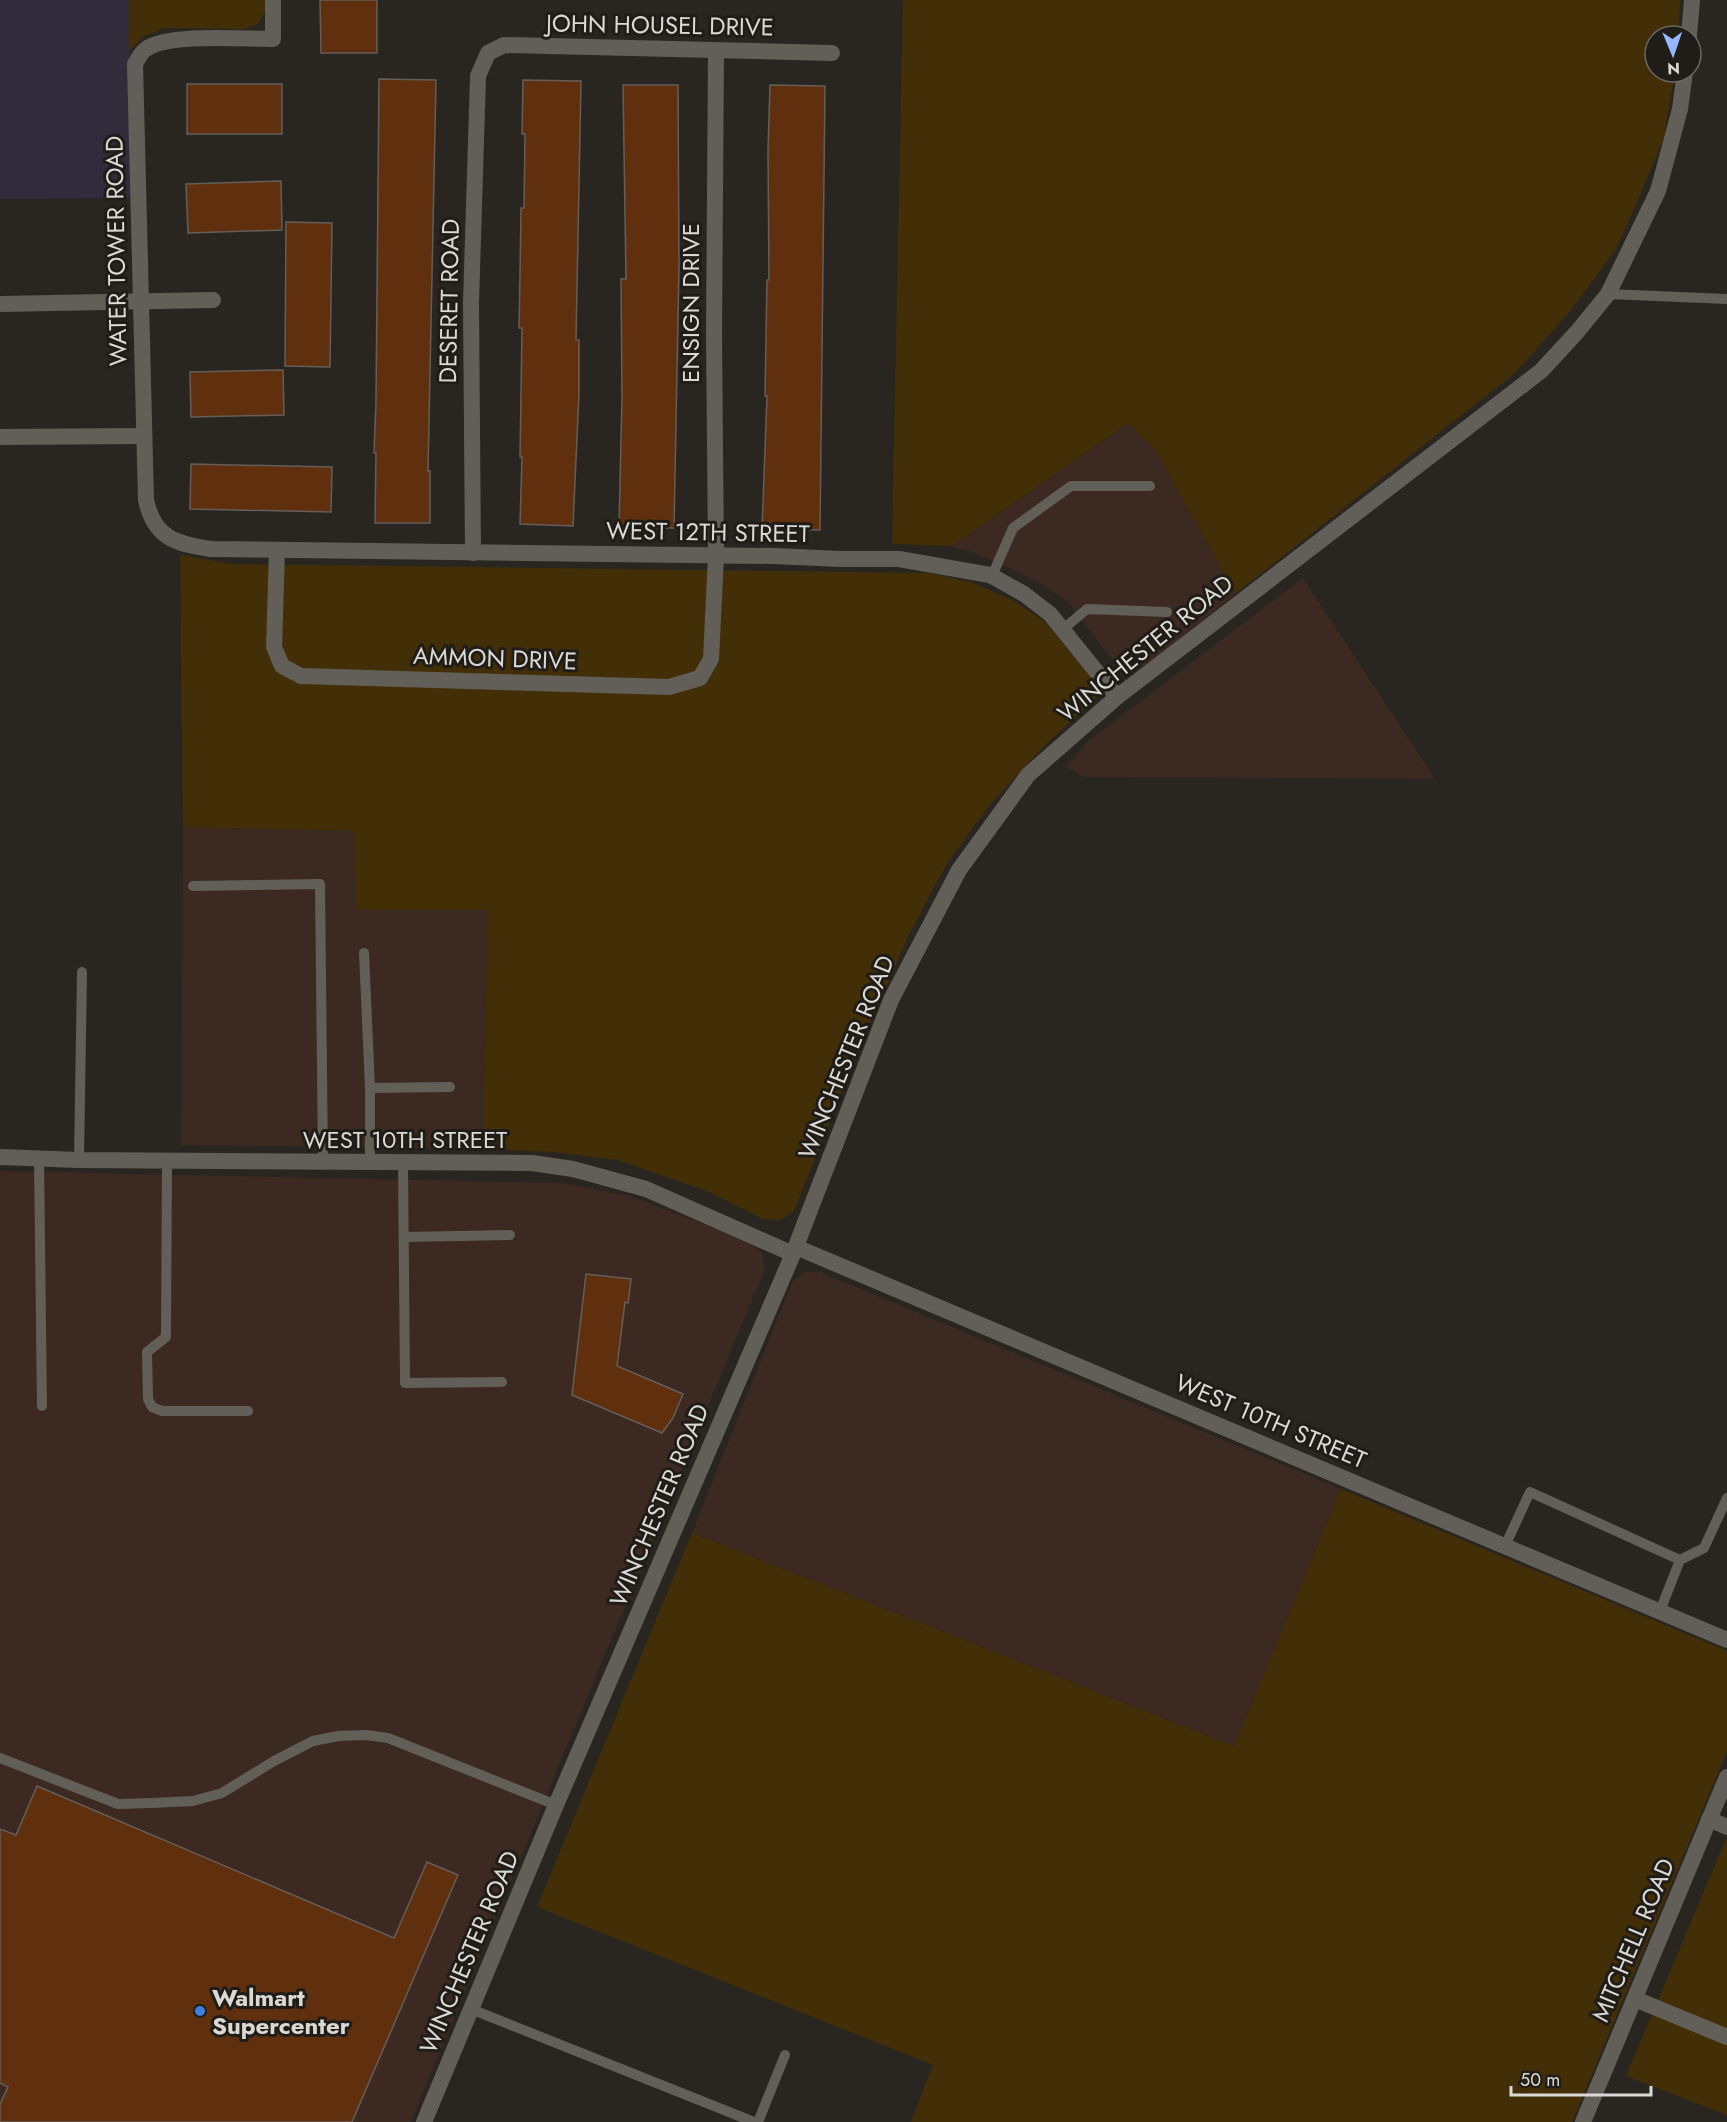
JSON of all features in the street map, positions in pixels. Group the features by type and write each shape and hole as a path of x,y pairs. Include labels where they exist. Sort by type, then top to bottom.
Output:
{"street":[{"name":"WATER TOWER ROAD","path":"245,549 186,545 169,538 158,529 149,516 146,500 144,436 135,64 144,50 158,42 180,39 273,39 273,0"},
{"path":"1690,24 1692,0"},
{"name":"JOHN HOUSEL DRIVE","path":"488,53 504,45 832,53"},
{"name":"ENSIGN DRIVE","path":"716,51 714,335 716,556"},
{"name":"DESERET ROAD","path":"473,553 471,303 477,100 478,76 488,53"},
{"name":"WINCHESTER ROAD","path":"424,2122 556,1805 794,1250 891,1000 959,870 1028,775 1117,697 1541,371 1608,294 1658,191 1680,109 1683,84"},
{"path":"0,304 213,300"},
{"path":"0,437 144,436"},
{"name":"WEST 12TH STREET","path":"245,549 840,560 898,559 992,576 1029,597 1050,614 1117,697"},
{"name":"AMMON DRIVE","path":"277,550 274,647 282,666 301,676 669,687 700,678 711,658 716,556"},
{"name":"WEST 10TH STREET","path":"0,1157 370,1164 532,1163 573,1168 646,1189 1727,1640"},
{"name":"MITCHELL ROAD","path":"1583,2122 1727,1777"},
{"path":"1709,1820 1727,1827"},
{"path":"1635,1998 1727,2037"}],"lane":[{"path":"1608,294 1727,299"},
{"path":"992,576 1013,528 1071,486 1150,486"},
{"path":"1062,630 1087,609 1167,612"},
{"path":"193,886 320,884 323,1163"},
{"path":"364,952 370,1088 370,1164"},
{"path":"79,1160 82,972"},
{"path":"370,1088 450,1087"},
{"path":"39,1159 42,1406"},
{"path":"167,1161 166,1337 147,1352 148,1399 152,1407 162,1411 248,1411"},
{"path":"403,1163 405,1383 502,1382"},
{"path":"404,1237 510,1235"},
{"path":"1505,1546 1530,1492 1680,1560"},
{"path":"1660,1611 1680,1560 1704,1548 1727,1498"},
{"path":"0,1758 118,1804 162,1803 192,1801 222,1793 274,1761 313,1741 338,1736 366,1735 388,1738 556,1805"},
{"path":"471,2009 754,2122"},
{"path":"759,2122 785,2055"}],"shaded area":[{"path":"0,0 129,0 131,198 0,199"},
{"path":"129,0 266,0 266,9 259,23 245,29 164,28 143,37 129,51"},
{"path":"903,0 1680,0 1679,24 1643,24 1643,84 1673,84 1664,137 1616,249 1571,310 1515,373 1236,593 1155,450 1128,423 952,546 892,544"},
{"path":"1128,423 1155,450 1236,593 1147,665 1134,669 1116,665 1069,603 1040,583 983,556 952,546"},
{"path":"180,555 231,564 928,573 974,583 1014,601 1045,622 1094,681 1096,698 1043,747 989,806 947,863 909,935 861,1043 794,1211 780,1220 763,1219 704,1190 617,1160 554,1152 483,1149 488,910 356,910 354,831 183,827"},
{"path":"1303,578 1435,779 1083,777 1066,766 1091,739"},
{"path":"183,827 355,831 356,910 488,910 483,1149 181,1145"},
{"path":"0,1171 561,1183 627,1195 746,1240 762,1253 765,1269 411,2122 0,2122"},
{"path":"806,1272 820,1272 1341,1489 1234,1746 692,1533 793,1280"},
{"path":"1341,1489 1727,1651 1727,1751 1572,2122 911,2122 933,2065 537,1907 692,1533 1234,1746"},
{"path":"1727,1837 1727,2115 1626,2076"}],"building":[{"path":"320,0 377,0 377,53 321,53"},
{"path":"379,79 436,80 428,471 430,471 430,523 375,523"},
{"path":"523,80 581,81 576,340 579,340 579,393 573,526 520,524 522,328 519,328 525,134 522,134"},
{"path":"187,84 282,84 282,134 187,134"},
{"path":"623,85 678,85 679,266 674,528 619,527 622,396 621,279 626,279"},
{"path":"770,85 825,86 820,530 762,529 767,396 765,396 767,280 769,280"},
{"path":"281,181 282,230 188,233 186,184"},
{"path":"286,222 332,223 330,367 285,366"},
{"path":"283,370 284,415 191,417 190,372"},
{"path":"191,464 332,467 331,512 190,509"},
{"path":"586,1274 631,1279 628,1303 625,1302 617,1366 683,1394 673,1418 662,1433 572,1395"},
{"name":"Walmart Supercenter","path":"37,1786 394,1938 427,1862 458,1875 352,2122 0,2122 0,2104 8,2087 0,2083 0,1829 16,1835"}],"place":[{"name":"Walmart Supercenter","path":"200,2011"}]}
